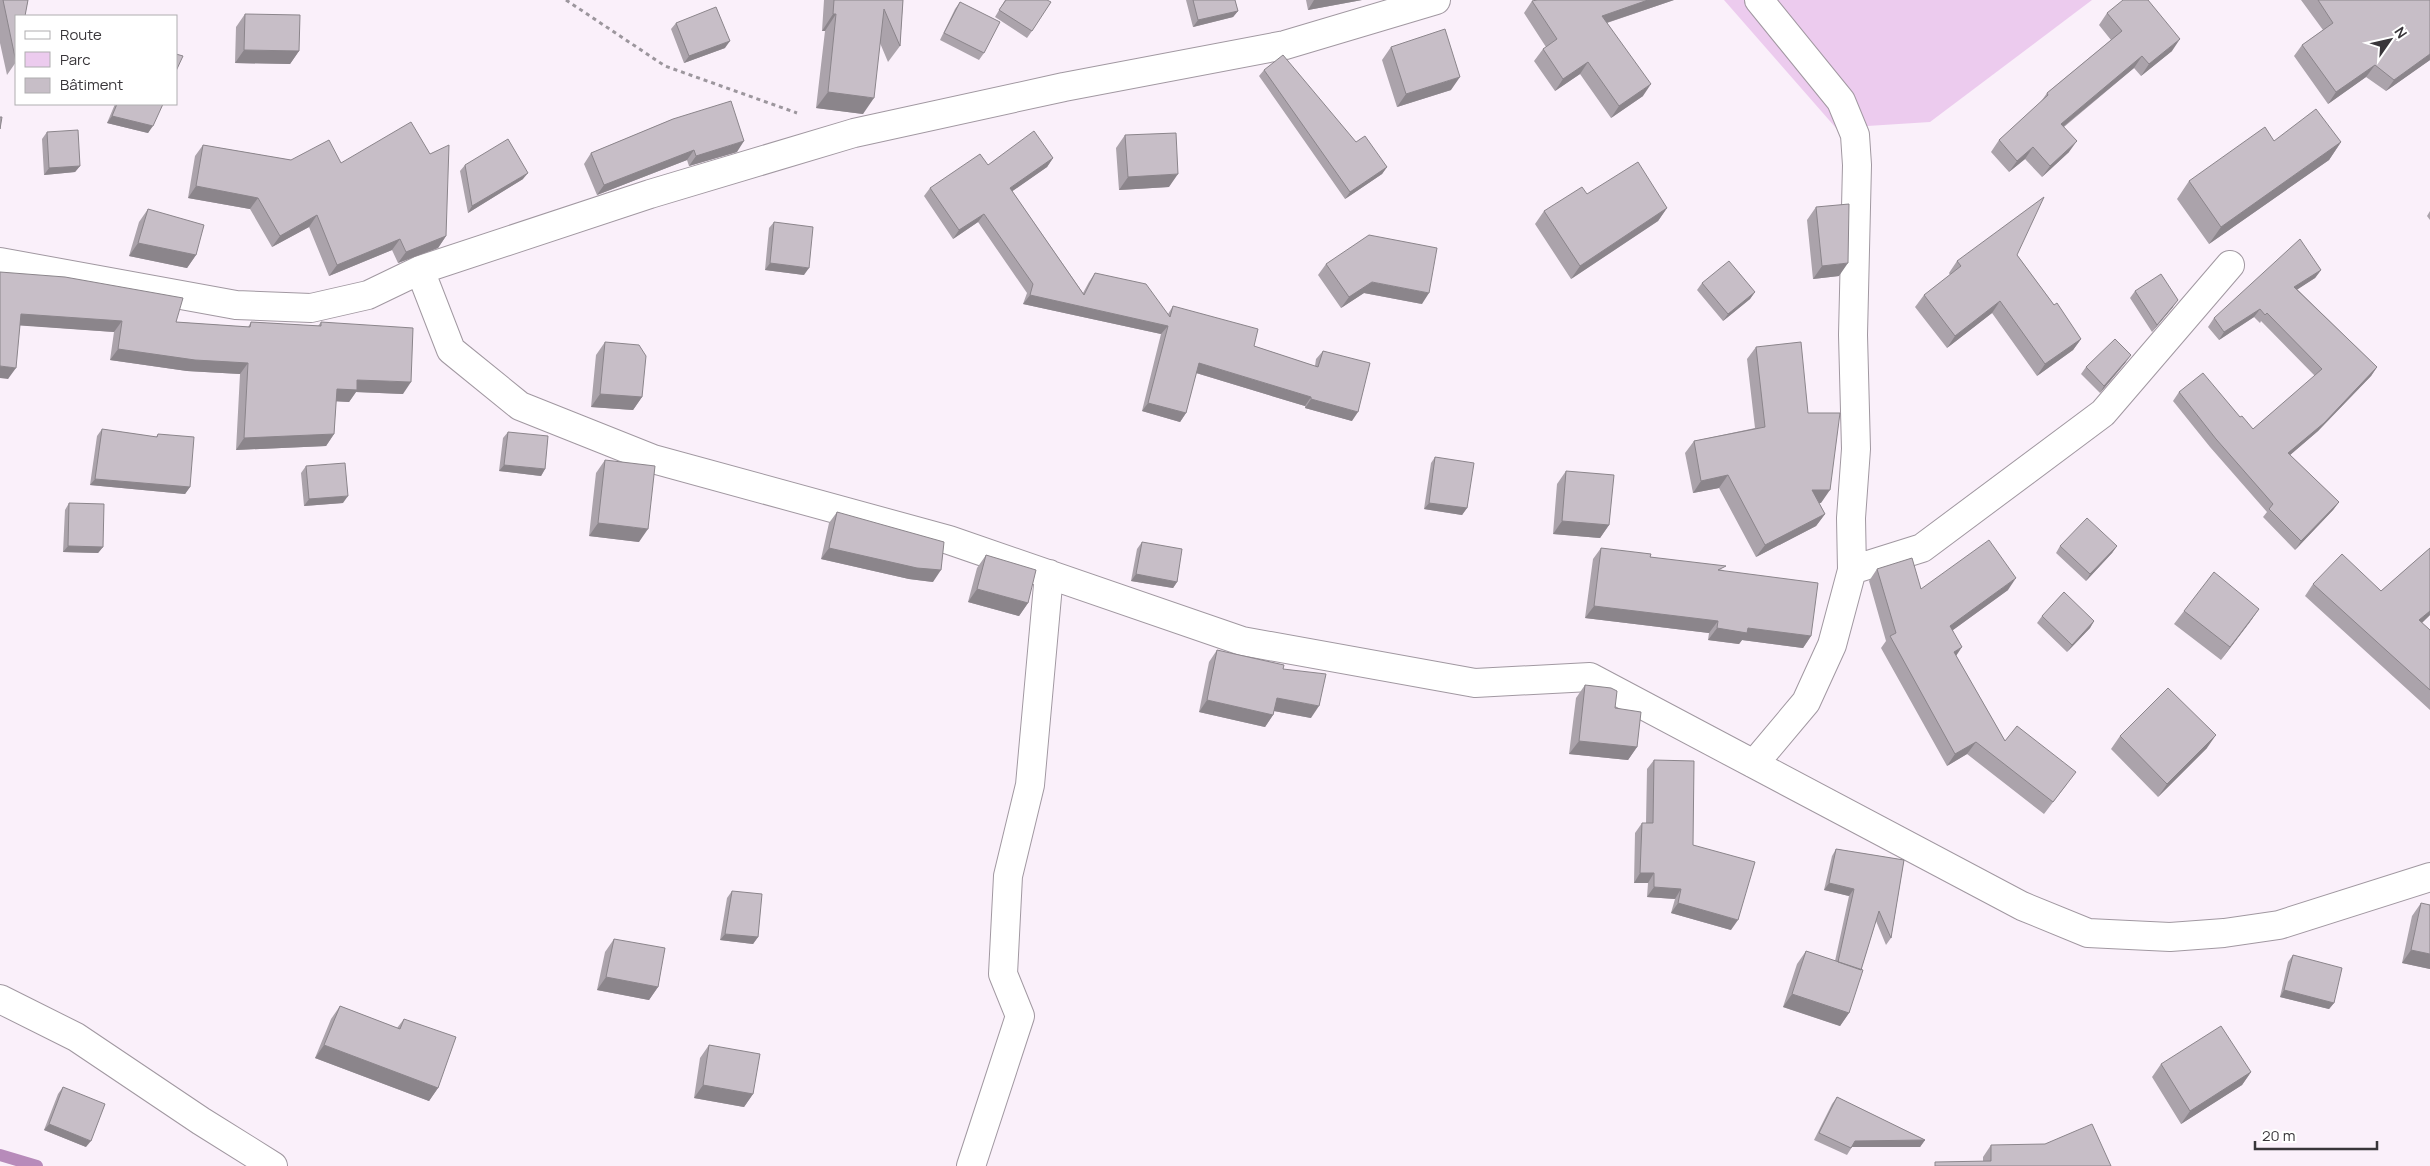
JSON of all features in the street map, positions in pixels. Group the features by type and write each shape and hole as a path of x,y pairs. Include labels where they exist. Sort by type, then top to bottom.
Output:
{"street":[{"path":"0,262 236,305 311,308 368,295 420,270 650,194 854,133 1064,87 1285,45 1436,0"},
{"path":"1754,764 1806,702 1832,645 1852,570 1851,518 1856,449 1853,336 1857,165 1855,135 1841,101 1759,0"},
{"path":"1852,570 1922,548 2103,413 2230,265"},
{"path":"420,270 451,350 520,406 653,459 949,540 1242,641 1475,683 1590,677 2022,906 2088,933 2170,937 2224,933 2279,925 2430,877"},
{"path":"971,1166 1020,1016 1003,974 1008,876 1030,784 1049,574"},
{"path":"0,999 76,1037 201,1121 274,1166"}],"path":[{"path":"566,0 665,66 800,114"}],"green space":[{"path":"1724,0 2092,0 1930,122 1836,128"}],"building":[{"path":"3,0 28,0 25,15 15,15 15,57"},
{"path":"834,0 903,0 900,46 884,9 874,98 828,92 836,14 833,14"},
{"path":"1006,0 1047,0 1051,2 1032,31 999,10"},
{"path":"1193,0 1235,0 1238,11 1198,20"},
{"path":"1648,0 1602,16 1651,84 1619,106 1588,62 1563,79 1543,49 1557,39 1532,1"},
{"path":"2123,0 2148,0 2180,39 2149,64 2142,56 2061,124 2077,141 2050,166 2033,147 2017,161 1999,140 2048,95 2047,93 2122,31 2107,13"},
{"path":"2318,0 2430,0 2430,54 2394,80 2375,65 2336,92 2302,45 2333,23"},
{"path":"960,2 1000,22 984,53 944,33"},
{"path":"716,7 730,41 689,56 676,23"},
{"path":"245,14 300,15 299,51 244,50"},
{"path":"1445,29 1460,77 1406,94 1391,47"},
{"path":"178,55 183,56 178,67"},
{"path":"1283,55 1356,142 1365,136 1387,167 1350,192 1264,70"},
{"path":"731,101 744,141 696,156 694,150 604,185 591,153 673,119"},
{"path":"117,105 163,105 153,126 112,116"},
{"path":"2316,109 2341,142 2221,227 2189,181 2265,127 2274,141"},
{"path":"411,122 430,154 449,145 446,236 406,252 400,239 337,265 317,215 280,236 258,198 196,186 203,145 291,160 329,140 341,163"},
{"path":"78,130 80,166 49,168 47,132"},
{"path":"1034,131 1053,158 1010,188 1084,295 1095,273 1146,284 1170,317 1173,306 1258,329 1254,346 1318,367 1323,351 1370,363 1358,412 1199,363 1186,413 1148,403 1168,326 1030,295 1033,284 984,214 959,230 930,188 980,154 988,165"},
{"path":"1176,133 1178,174 1128,177 1125,135"},
{"path":"508,139 528,173 472,206 465,165"},
{"path":"1638,162 1667,208 1580,266 1544,211 1582,187 1587,194"},
{"path":"2044,197 2017,255 2054,305 2057,303 2081,339 2045,364 2000,301 1955,336 1924,295 1961,266 1957,261"},
{"path":"1849,204 1848,263 1822,266 1816,207"},
{"path":"148,209 204,225 196,255 138,243"},
{"path":"774,222 813,227 809,268 770,263"},
{"path":"1369,235 1437,248 1429,293 1372,282 1349,297 1326,264"},
{"path":"2300,239 2321,270 2294,287 2377,367 2324,423 2288,453 2339,502 2301,541 2269,509 2273,504 2216,439 2179,392 2203,373 2240,417 2242,416 2253,429 2322,369 2267,313 2265,315 2260,309 2224,332 2214,318"},
{"path":"1729,261 1755,292 1728,314 1702,283"},
{"path":"0,272 65,277 183,298 176,322 250,327 251,322 321,326 321,322 413,328 411,382 357,380 357,390 337,389 334,434 244,438 248,363 195,360 118,349 122,321 21,314 16,368 0,366"},
{"path":"2161,274 2178,300 2157,325 2135,291"},
{"path":"2115,339 2131,355 2104,386 2086,367"},
{"path":"605,342 639,345 646,356 642,397 600,394"},
{"path":"1801,342 1808,413 1840,413 1830,490 1812,490 1825,514 1765,545 1728,475 1701,481 1694,441 1765,427 1756,347"},
{"path":"102,429 157,437 158,434 194,437 190,487 95,479"},
{"path":"508,432 548,436 545,469 504,465"},
{"path":"1435,457 1474,463 1467,508 1429,503"},
{"path":"605,460 655,466 648,529 598,523"},
{"path":"345,463 348,496 309,499 306,466"},
{"path":"1566,471 1614,475 1609,525 1562,521"},
{"path":"69,503 104,504 103,547 68,546"},
{"path":"837,512 944,542 941,570 917,568 829,548"},
{"path":"2087,518 2117,546 2090,574 2060,546"},
{"path":"1989,540 2016,578 1950,626 1962,647 1954,652 2005,741 2017,726 2076,772 2053,802 1976,742 1955,754 1890,636 1896,633 1877,569 1912,558 1921,589"},
{"path":"1142,542 1182,549 1177,582 1136,574"},
{"path":"1601,548 1651,554 1650,557 1726,566 1718,570 1818,583 1811,636 1748,628 1747,633 1717,628 1718,621 1594,606"},
{"path":"2430,548 2430,611 2419,620 2430,630 2430,690 2313,584 2342,554 2381,591"},
{"path":"986,555 1036,570 1028,603 977,589"},
{"path":"2214,572 2259,609 2230,647 2184,611"},
{"path":"2064,592 2094,621 2072,645 2042,616"},
{"path":"1217,650 1284,665 1283,669 1326,674 1319,706 1277,698 1273,715 1207,700"},
{"path":"1585,685 1611,688 1617,691 1615,708 1641,712 1637,747 1579,741"},
{"path":"2168,688 2216,735 2167,784 2120,736"},
{"path":"1654,760 1694,761 1693,845 1755,862 1738,920 1678,903 1681,889 1654,887 1654,873 1640,873 1642,823 1653,823"},
{"path":"1836,849 1904,860 1891,938 1879,911 1861,970 1838,962 1854,889 1829,883"},
{"path":"732,891 762,894 758,937 725,934"},
{"path":"2421,903 2430,905 2430,954 2411,950"},
{"path":"614,939 665,948 658,987 606,977"},
{"path":"1806,951 1863,970 1849,1013 1792,994"},
{"path":"2293,955 2342,968 2334,1003 2284,990"},
{"path":"340,1006 400,1029 404,1019 456,1037 438,1088 324,1045"},
{"path":"2221,1026 2251,1072 2190,1111 2161,1064"},
{"path":"709,1045 760,1054 753,1094 703,1085"},
{"path":"63,1087 105,1104 91,1141 49,1124"},
{"path":"1837,1097 1925,1140 1855,1141 1851,1148 1819,1133"},
{"path":"2092,1124 2111,1166 1935,1166 1935,1162 1991,1161 1991,1145 2045,1144"}],"waterway":[{"path":"0,1155 37,1166"}]}
